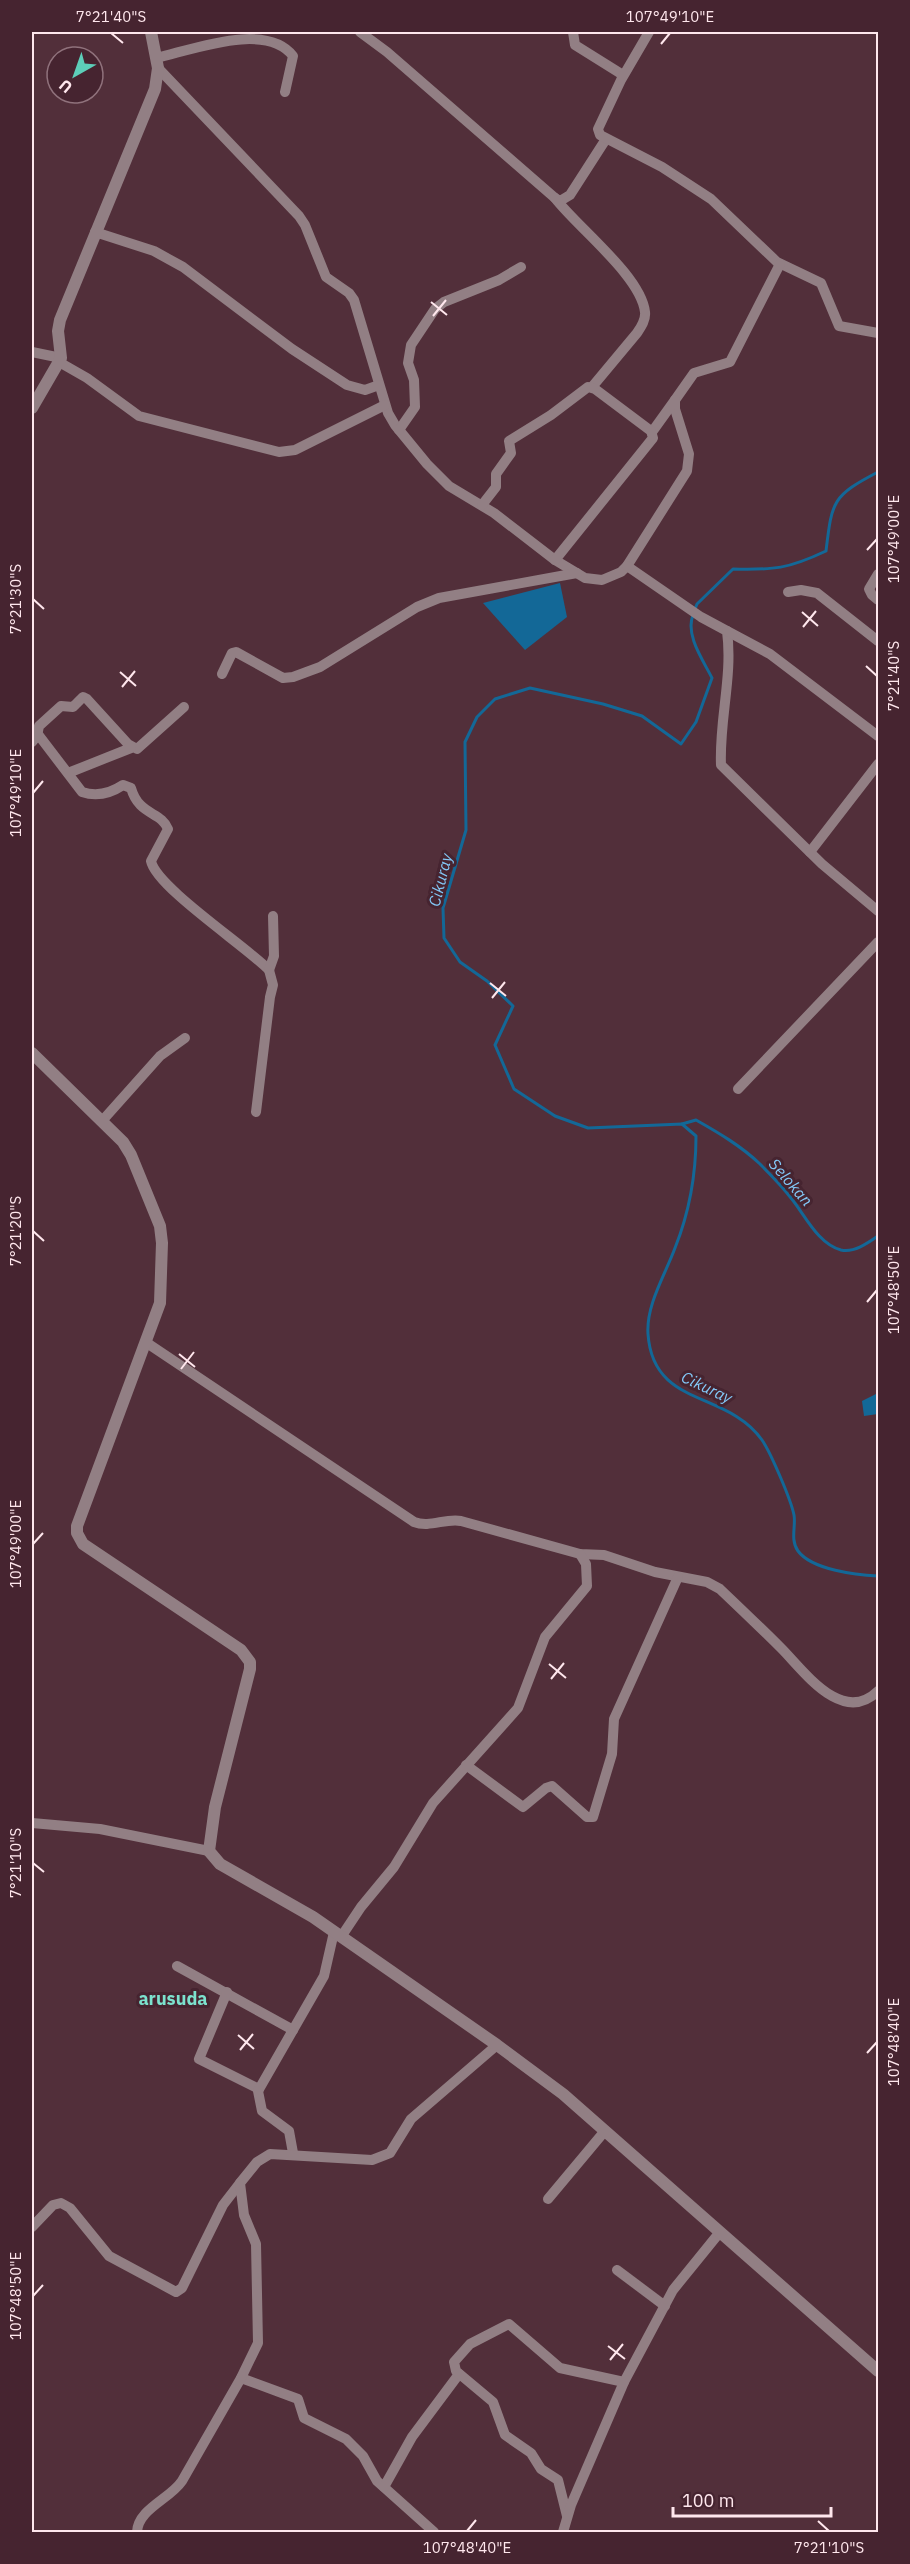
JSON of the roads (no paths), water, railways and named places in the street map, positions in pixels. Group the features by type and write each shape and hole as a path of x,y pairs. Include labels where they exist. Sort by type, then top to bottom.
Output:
{"street":[{"path":"32,408 60,360 58,331 60,320 155,89 157,63 151,32"},
{"path":"360,32 387,52 555,198 631,282 645,311 643,324 637,333 592,387 588,387 551,415 510,439 508,443 511,453 496,474 497,486 482,505"},
{"path":"573,32 577,46 623,75"},
{"path":"649,32 623,75 598,129 600,135 662,167 711,199 780,264 823,286 838,326 879,333"},
{"path":"157,63 222,41 253,38 272,41 284,47 293,56 285,92"},
{"path":"157,63 302,221 326,277 349,293 354,300 385,405 399,430 427,465 449,486 482,505 555,560 585,578 597,581 621,572 627,566 689,466 689,454 675,409 675,400"},
{"path":"555,198 560,201 570,195 606,139"},
{"path":"95,232 153,251 183,267 292,349 347,385 365,390 379,385"},
{"path":"652,432 694,372 730,362 780,264"},
{"path":"399,430 415,407 414,380 408,363 411,345 435,309 444,302 499,280 521,267"},
{"path":"32,352 60,360 139,416 279,452 295,450 385,405"},
{"path":"555,560 653,438 652,432 592,387"},
{"path":"627,566 702,618 770,654 879,736"},
{"path":"222,674 232,653 236,652 283,678 293,677 320,666 417,607 439,598 577,573"},
{"path":"879,574 869,589 872,595 879,600"},
{"path":"788,592 801,590 817,593 879,641"},
{"path":"727,631 730,654 720,740 721,765 855,894 879,911"},
{"path":"131,748 85,697 73,707 62,705 39,726 34,738 68,773 82,792 92,795 123,785 132,788 138,805 164,822 168,829 151,861 156,872 178,894 269,970"},
{"path":"68,773 131,748 136,749 184,707"},
{"path":"810,852 879,764"},
{"path":"256,1113 273,985 269,970 274,956 273,916"},
{"path":"738,1089 879,942"},
{"path":"102,1121 160,1056 185,1038"},
{"path":"32,1053 128,1148 160,1226 162,1243 158,1311 77,1526 77,1533 83,1544 241,1650 250,1662 215,1807 209,1851"},
{"path":"147,1343 414,1522 425,1524 456,1520 580,1554 604,1555 655,1572 707,1582 720,1589 783,1650 808,1678 826,1692 843,1701 854,1703 863,1702 879,1691"},
{"path":"293,2153 289,2131 261,2109 259,2089 324,1976 337,1934 394,1867 429,1808 518,1708 545,1637 587,1586 586,1564 580,1554"},
{"path":"466,1765 523,1807 546,1788 552,1786 587,1816 593,1817 612,1754 614,1719 678,1577"},
{"path":"32,1823 100,1830 209,1851 220,1864 313,1917 497,2045 563,2094 879,2371"},
{"path":"177,1966 293,2030"},
{"path":"226,1992 199,2059 259,2089"},
{"path":"32,2227 53,2205 61,2203 70,2208 109,2256 176,2292 182,2288 224,2205 264,2156 293,2153 372,2160 386,2156 395,2147 411,2119 497,2045"},
{"path":"548,2199 604,2132"},
{"path":"137,2532 137,2525 143,2516 175,2490 182,2481 241,2378 258,2340 256,2244 244,2215 240,2183"},
{"path":"563,2532 567,2516 624,2382 682,2278 720,2232"},
{"path":"617,2270 665,2306"},
{"path":"567,2516 558,2480 541,2469 528,2451 505,2435 493,2402 459,2374 454,2365 462,2351 470,2344 508,2324 560,2368 624,2382"},
{"path":"384,2487 412,2437 459,2374"},
{"path":"241,2378 298,2399 302,2417 346,2439 363,2456 375,2479 434,2532"}],"water":[{"path":"560,583 567,617 525,650 483,603"},
{"path":"878,1393 878,1414 864,1416 862,1401"}],"waterway":[{"name":"Cikuray","path":"695,609 697,604 733,569 781,567 801,562 826,551 830,521 837,502 851,487 878,472"},
{"name":"Cikuray","path":"693,615 691,623 693,639 712,678 696,722 681,744 642,716 603,704 530,688 495,699 477,717 465,742 466,830 443,908 444,938 460,962 487,981 513,1006 495,1045 514,1089 555,1116 588,1128 682,1124 696,1136 695,1165 688,1207 650,1312 648,1334 653,1358 663,1375 677,1387 730,1413 747,1424 762,1440 789,1499 794,1515 794,1542 798,1551 813,1563 824,1567 878,1576"},
{"name":"Selokan","path":"682,1124 696,1120 753,1157 784,1189 825,1242 833,1247 846,1251 851,1250 861,1247 878,1236"}],"district":[{"name":"arusuda","path":"173,1998"}]}
